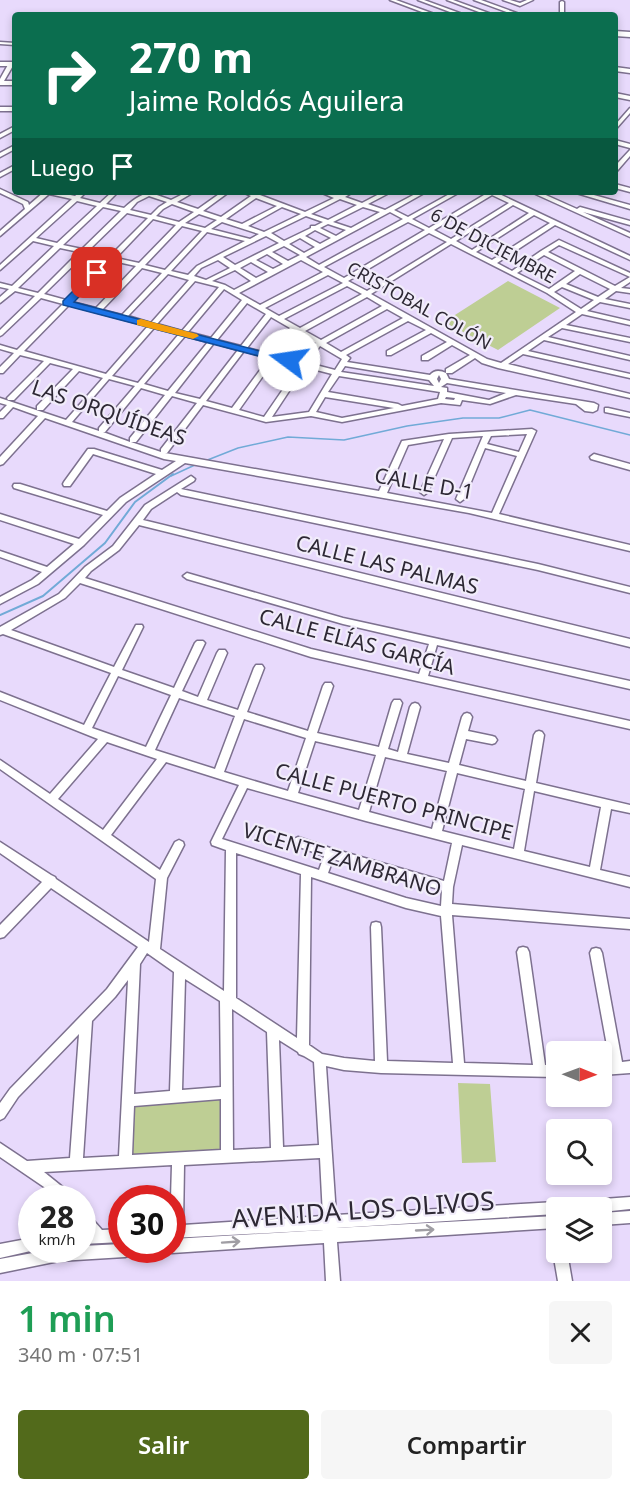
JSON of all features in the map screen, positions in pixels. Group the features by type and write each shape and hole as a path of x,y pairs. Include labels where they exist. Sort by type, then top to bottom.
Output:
{"street":[{"path":"392,0 426,12 450,0 484,12"},
{"path":"420,0 454,12"},
{"path":"476,0 505,12 516,3"},
{"path":"505,0 520,5 530,0"},
{"path":"562,2 562,12"},
{"path":"0,83 12,65"},
{"path":"627,119 630,110"},
{"path":"618,166 630,152"},
{"path":"618,158 624,159"},
{"path":"2,192 26,205"},
{"path":"0,234 26,205 43,195"},
{"path":"60,195 251,241"},
{"path":"0,268 80,195"},
{"path":"0,300 112,195"},
{"path":"0,334 135,201 148,195"},
{"name":"CRISTOBAL COLÓN","path":"157,195 265,234 283,243 328,272 474,356 501,366 630,396"},
{"path":"0,371 161,208 186,195"},
{"path":"97,311 180,224 222,195"},
{"path":"123,318 206,230 257,195"},
{"path":"261,195 351,230"},
{"name":"6 DE DICIEMBRE","path":"333,195 410,219 549,292 581,312 630,323"},
{"path":"69,421 153,326 199,267 344,195"},
{"path":"208,281 313,227 382,195"},
{"path":"235,292 417,195"},
{"path":"320,267 452,195"},
{"path":"279,319 346,282 489,195"},
{"path":"496,195 630,259 617,270"},
{"path":"541,195 556,202 630,223"},
{"path":"598,195 630,207"},
{"path":"234,411 273,356 296,331 367,294 513,203"},
{"path":"569,206 630,235"},
{"path":"227,235 279,207"},
{"path":"472,252 534,212"},
{"path":"492,262 555,222"},
{"path":"0,223 7,227"},
{"path":"313,227 335,238"},
{"path":"299,234 320,247"},
{"path":"33,238 223,286 342,359 438,389 457,403 459,396 490,402 514,393"},
{"path":"501,366 630,277 559,242 513,273"},
{"path":"267,251 288,264"},
{"path":"543,252 616,288 630,291"},
{"path":"218,257 256,281"},
{"path":"251,259 273,272"},
{"path":"549,292 580,271"},
{"path":"260,308 328,272"},
{"path":"561,284 599,300 630,306"},
{"path":"0,285 336,373 438,389"},
{"path":"102,430 223,286"},
{"path":"133,441 246,299"},
{"path":"267,420 319,344 387,306"},
{"path":"164,451 270,313"},
{"path":"311,414 342,359 408,318"},
{"path":"561,326 630,340"},
{"path":"388,353 429,331"},
{"path":"542,338 630,357"},
{"path":"425,358 451,343"},
{"path":"0,347 267,420 311,414 342,420 406,408 447,381 578,402"},
{"path":"522,352 630,376"},
{"path":"449,371 474,356"},
{"path":"0,416 49,360"},
{"path":"0,462 77,369"},
{"path":"323,394 406,408"},
{"name":"LAS ORQUÍDEAS","path":"0,395 162,456 186,460"},
{"name":"LAS ORQUÍDEAS","path":"0,400 11,401"},
{"path":"608,410 630,415"},
{"name":"LAS ORQUÍDEAS","path":"69,421 102,430 186,460"},
{"path":"382,494 405,443 449,436 532,431 495,515"},
{"path":"460,499 488,433"},
{"path":"424,492 449,436"},
{"path":"483,445 522,454"},
{"path":"67,484 91,451 162,473"},
{"path":"594,457 630,467"},
{"path":"0,601 27,587 50,571 108,514 162,473 186,460"},
{"name":"CALLE D-1","path":"186,460 495,515 630,548"},
{"path":"0,631 50,604 116,548 136,521 156,501 191,479"},
{"path":"17,486 108,514"},
{"path":"181,492 538,567 630,590"},
{"path":"0,517 81,543"},
{"name":"CALLE LAS PALMAS","path":"136,521 630,643"},
{"path":"0,555 50,571"},
{"path":"187,576 343,621 630,685"},
{"name":"CALLE ELÍAS GARCÍA","path":"78,579 310,653 630,725"},
{"path":"86,730 140,627"},
{"name":"CALLE PUERTO PRINCIPE","path":"0,631 176,694 312,736 630,809"},
{"path":"422,680 434,640"},
{"path":"149,752 200,643"},
{"path":"201,702 222,653"},
{"path":"218,774 259,668"},
{"path":"292,795 328,686"},
{"name":"CALLE PUERTO PRINCIPE","path":"0,696 105,737 245,782 458,840 630,882"},
{"path":"363,814 397,703"},
{"path":"401,757 415,707"},
{"path":"436,834 466,717"},
{"path":"462,734 492,740"},
{"path":"518,855 539,735"},
{"path":"51,800 105,737"},
{"path":"104,836 164,757"},
{"path":"0,764 162,877"},
{"name":"VICENTE ZAMBRANO","path":"245,782 216,842 406,903 446,911 630,924"},
{"path":"594,873 607,804"},
{"path":"458,840 448,887 446,911 459,1069"},
{"path":"298,842 448,887"},
{"path":"0,1114 14,1093 111,993 150,948 162,877 179,844"},
{"path":"227,1156 231,847"},
{"path":"2,852 51,880 228,1001 320,1059 344,1064 381,1067 546,1071"},
{"path":"322,875 330,853"},
{"path":"303,1050 306,870"},
{"path":"0,933 51,880"},
{"path":"376,927 381,1067"},
{"path":"523,952 540,1071"},
{"path":"596,953 624,1068"},
{"path":"125,1162 134,964"},
{"path":"176,1096 180,969"},
{"path":"76,1164 86,1019"},
{"path":"273,1030 277,1153"},
{"path":"320,1059 333,1281"},
{"path":"128,1100 227,1093"},
{"path":"0,1149 49,1185"},
{"path":"26,1167 325,1151"},
{"path":"177,1185 178,1159"},
{"name":"AVENIDA LOS OLIVOS","path":"612,1204 630,1203"},
{"name":"AVENIDA LOS OLIVOS","path":"186,1244 546,1209"},
{"path":"612,1218 630,1217"},
{"name":"AVENIDA LOS OLIVOS","path":"186,1232 546,1225"},
{"path":"96,1233 100,1237"},
{"path":"96,1237 108,1236"},
{"path":"0,1251 18,1247"},
{"path":"0,1266 59,1254 108,1251"},
{"path":"563,1263 566,1281"}],"green space":[{"path":"508,281 560,308 498,350 444,322"},
{"path":"458,1083 490,1084 496,1162 462,1163"},
{"path":"223,1098 223,1151 130,1156 132,1105"}],"waterway":[{"path":"205,461 238,448 288,437 344,440 407,426 463,418 499,418 530,410 630,435"},
{"path":"171,476 197,464"},
{"path":"0,615 43,596 105,543 135,502 173,474"}],"slow traffic":[{"path":"141,322 193,336"}],"route":[{"path":"97,273 67,303 289,360"}]}
